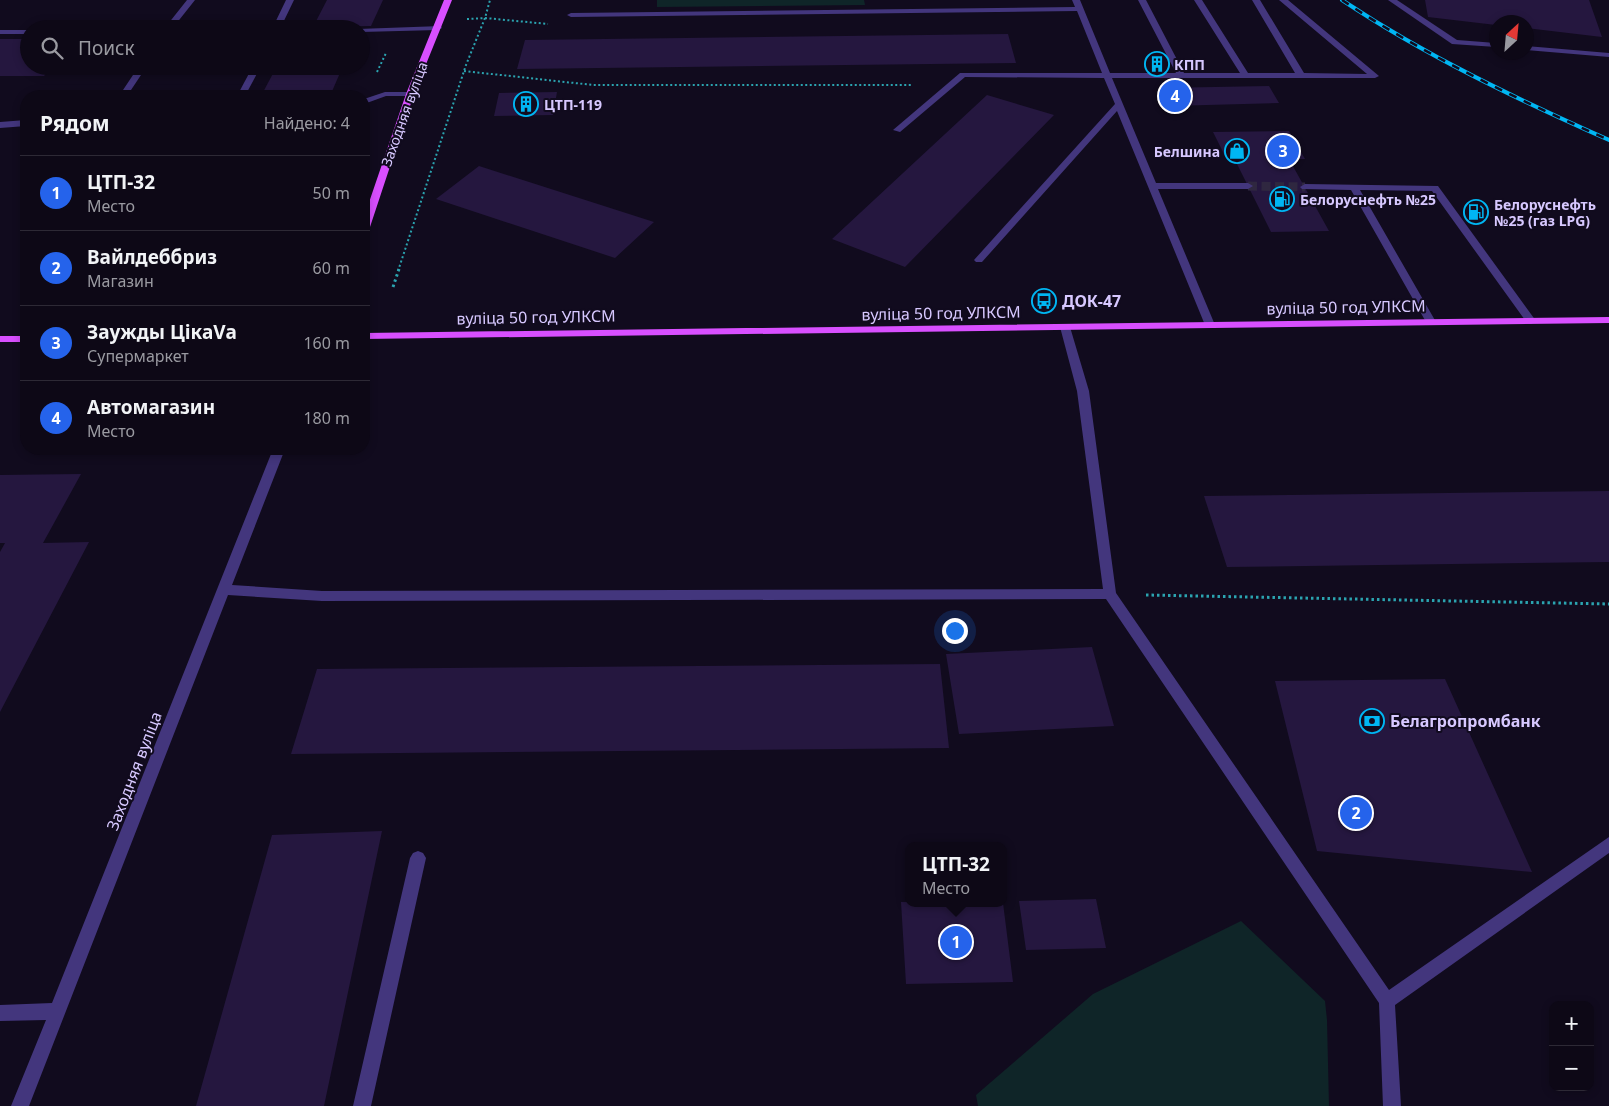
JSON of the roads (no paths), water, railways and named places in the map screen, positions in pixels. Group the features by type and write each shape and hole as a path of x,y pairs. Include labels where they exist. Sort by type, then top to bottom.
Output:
{"main road":[{"name":"Заходняя вуліца","path":"370,212 410,94 448,0"},
{"name":"вуліца 50 год УЛКСМ","path":"370,336 1609,320"},
{"path":"0,339 20,339"}],"street":[{"path":"175,20 191,0"},
{"path":"280,20 290,0"},
{"path":"1076,0 1210,326"},
{"path":"1142,0 1181,75"},
{"path":"1198,0 1246,76"},
{"path":"1256,0 1301,76"},
{"path":"897,130 963,75 1375,76 1283,0"},
{"path":"1392,0 1455,42 1489,44"},
{"path":"571,15 1080,9"},
{"path":"370,30 438,28"},
{"path":"0,32 20,32"},
{"path":"1534,49 1609,55"},
{"path":"127,90 137,75"},
{"path":"244,90 252,75"},
{"path":"370,100 385,94 410,94"},
{"path":"979,260 1119,104"},
{"path":"0,125 20,123"},
{"path":"1153,186 1248,186"},
{"path":"1305,187 1435,188 1531,321"},
{"path":"1354,187 1431,322"},
{"path":"1065,327 1083,391 1110,594 1387,1001 1392,1106"},
{"name":"Заходняя вуліца","path":"20,1106 277,455"},
{"path":"224,590 322,596 1110,594"},
{"path":"1387,1001 1609,844"},
{"path":"362,1106 418,858"},
{"path":"0,1013 58,1011"}],"tunnel":[{"path":"1248,186 1305,187"}],"railway":[{"path":"1342,0 1406,40 1472,76 1609,140"}],"place":[{"name":"КПП","path":"1157,64"},
{"name":"Автомагазин","path":"1175,96"},
{"name":"ЦТП-119","path":"526,104"},
{"name":"Белшина","path":"1237,151"},
{"name":"Заужды ЦікаVа","path":"1283,151"},
{"name":"Белоруснефть №25","path":"1282,199"},
{"name":"Белоруснефть №25 (газ LPG)","path":"1476,212"},
{"name":"ДОК-47","path":"1044,301"},
{"name":"Белагропромбанк","path":"1372,721"},
{"name":"Вайлдеббриз","path":"1356,813"},
{"name":"ЦТП-32","path":"956,942"}]}
